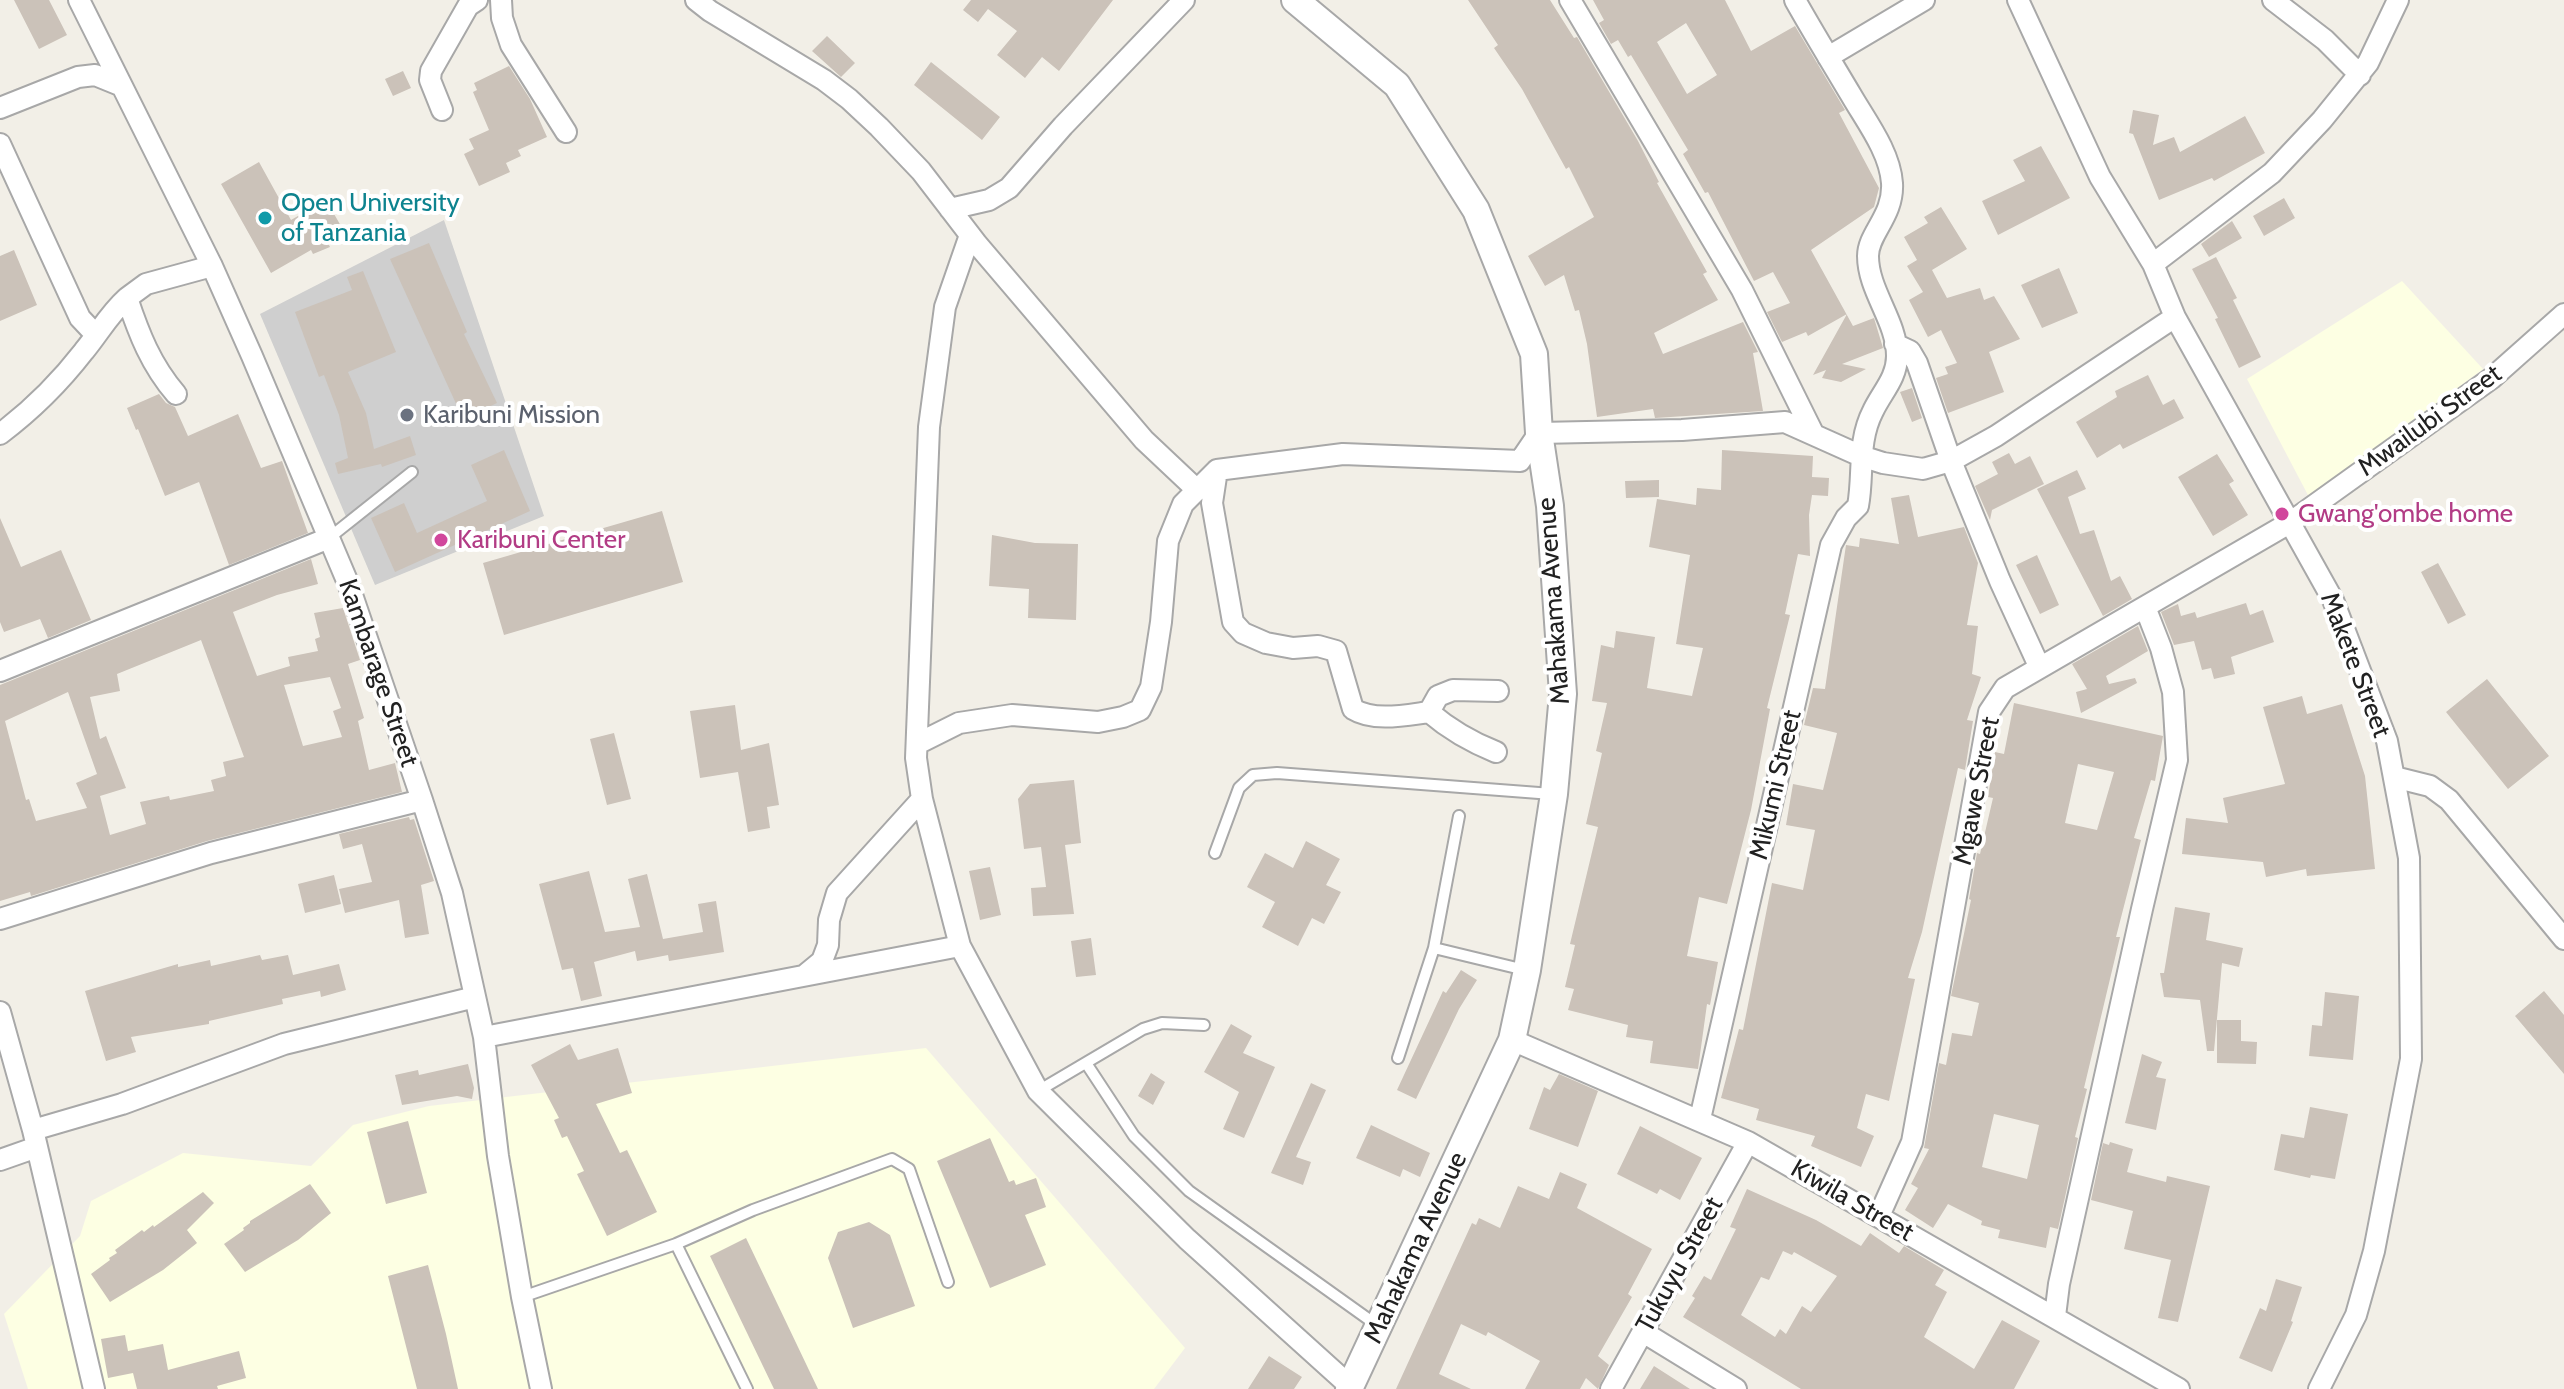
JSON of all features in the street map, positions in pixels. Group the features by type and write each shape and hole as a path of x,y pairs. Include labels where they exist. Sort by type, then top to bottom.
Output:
{"street":[{"name":"Kambarage Street","path":"79,0 212,266 329,538 348,583 422,800 452,893 484,1037 498,1156 541,1389"},
{"path":"442,110 430,80 431,71 468,6 477,0"},
{"path":"501,0 502,18 511,45 566,132"},
{"path":"696,0 849,99 921,171 970,235 1144,440 1196,489"},
{"path":"950,209 989,200 1009,188 1063,126 1184,0"},
{"name":"Mahakama Avenue","path":"1295,0 1397,85 1476,210 1534,354 1539,433 1550,506 1563,694 1554,794 1527,970 1512,1040 1350,1388"},
{"path":"1570,0 1742,290 1813,433"},
{"path":"1795,0 1879,143 1892,179 1891,202 1869,245 1875,289 1895,344 1910,351 1917,363 1951,461 2039,666"},
{"path":"1828,57 1924,0"},
{"name":"Makete Street","path":"2018,0 2100,177 2153,264 2175,317 2333,600 2387,741 2409,858 2411,1059 2374,1251 2359,1302 2329,1374 2319,1389"},
{"path":"2273,0 2325,40 2360,75"},
{"path":"2153,264 2272,173 2360,75 2398,0"},
{"path":"6,101 78,77 95,75 122,86"},
{"path":"0,144 80,318 96,335"},
{"path":"970,235 945,307 929,427 917,744 922,799 960,946 1038,1091 1187,1239 1350,1388"},
{"path":"0,434 54,387 110,314 127,298 146,284 212,266"},
{"path":"127,298 145,351 160,376 176,394"},
{"name":"Mwailubi Street","path":"2291,522 2492,378 2564,314"},
{"path":"917,744 959,723 1012,715 1098,722 1140,710 1151,687 1161,622 1168,541 1183,504 1217,470 1343,454 1520,461 1539,433 1682,430 1785,422 1861,456 1923,469 1951,461 1996,436 2175,317"},
{"name":"Mikumi Street","path":"1700,1119 1831,545 1846,518 1858,506 1863,435 1894,372 1895,344"},
{"path":"1217,470 1212,503 1225,569 1228,606 1238,629 1266,643 1293,648 1318,646 1336,651 1351,705 1356,712 1400,716 1429,712 1461,736 1496,752"},
{"name":"Mgawe Street","path":"1879,1216 1912,1142 1989,712 2005,688 2039,666 2291,522"},
{"path":"0,671 329,538"},
{"path":"2055,1316 2059,1284 2177,760 2173,692 2145,607"},
{"path":"1429,712 1438,696 1453,690 1498,691"},
{"path":"2394,777 2430,786 2449,800 2564,939"},
{"path":"805,975 822,961 828,945 829,920 837,893 922,799"},
{"path":"0,919 211,853 422,800"},
{"path":"484,1037 960,946"},
{"path":"0,1160 35,1138 284,1044 475,997"},
{"path":"0,1012 35,1138 94,1389"},
{"name":"Kiwila Street","path":"1512,1040 1748,1142 2179,1389"},
{"name":"Tukuyu Street","path":"1611,1389 1748,1142"},
{"path":"1643,1332 1736,1389"}],"lane":[{"path":"329,538 412,472"},
{"path":"1215,853 1239,788 1253,775 1277,773 1554,794"},
{"path":"1398,1058 1434,948 1459,816"},
{"path":"1434,948 1527,970"},
{"path":"1038,1091 1143,1029 1162,1023 1204,1025"},
{"path":"1086,1063 1134,1136 1189,1191 1379,1327"},
{"path":"522,1297 676,1244 753,1210 892,1159 909,1169 948,1282"},
{"path":"676,1244 747,1389"}],"shaded area":[{"name":"Karibuni Mission","path":"444,220 544,516 375,585 260,314"},
{"path":"2402,281 2483,369 2309,497 2247,379"},
{"path":"926,1048 1185,1348 1154,1389 28,1389 4,1314 80,1236 91,1201 183,1153 311,1166 353,1125 429,1106"}],"building":[{"path":"14,0 49,0 67,35 39,49"},
{"path":"971,0 1113,0 1059,71 1042,57 1025,78 997,55 1017,31 988,9 978,22 963,10"},
{"path":"1468,0 1550,0 1574,38 1577,37 1638,141 1657,183 1707,272 1703,274 1718,300 1654,333 1663,354 1743,322 1758,352 1753,353 1763,411 1655,418 1653,409 1597,417 1587,344 1579,310 1575,311 1564,275 1545,286 1528,256 1594,217 1569,167 1566,169 1522,89 1494,48 1498,45"},
{"path":"1593,0 1725,0 1751,51 1795,26 1845,110 1839,113 1879,188 1874,207 1811,250 1847,314 1808,336 1806,332 1782,342 1767,312 1790,303 1773,272 1754,281 1708,192 1705,193 1683,154 1688,150 1631,55 1628,57 1618,40 1611,44 1599,23 1604,20","holes":["1686,23 1717,75 1687,94 1657,42"]},
{"path":"827,36 855,63 841,77 812,51"},
{"path":"931,62 1000,117 982,140 914,85"},
{"path":"509,66 530,99 547,137 518,150 521,156 506,163 510,172 479,186 464,154 474,149 469,139 489,130 473,92 477,90 474,83"},
{"path":"403,71 411,88 393,96 385,79"},
{"path":"2133,110 2159,115 2153,145 2174,137 2180,152 2245,116 2265,153 2214,181 2212,178 2159,200 2133,134 2129,133"},
{"path":"2041,146 2070,198 1998,235 1982,201 2025,181 2013,160"},
{"name":"Open University of Tanzania","path":"259,162 291,220 326,200 345,233 328,243 330,247 313,254 311,250 271,273 221,184"},
{"path":"2284,198 2295,218 2264,236 2253,216"},
{"path":"1941,207 1967,249 1932,270 1947,298 1980,288 1984,300 1994,296 2020,339 1989,352 2004,392 1948,413 1936,378 1948,374 1945,367 1957,363 1941,330 1928,337 1909,300 1923,292 1907,266 1917,260 1904,237 1928,223 1924,217"},
{"path":"2232,221 2242,238 2209,257 2201,244"},
{"path":"429,243 467,332 464,334 497,403 463,419 390,259"},
{"path":"14,250 37,305 0,321 0,256"},
{"path":"2216,257 2261,357 2239,368 2215,319 2218,318 2192,269"},
{"path":"2059,268 2078,313 2042,328 2021,285"},
{"path":"363,271 396,352 348,372 366,413 374,449 410,436 416,455 382,467 381,464 338,474 335,463 348,458 339,415 324,375 319,377 295,312 352,290 347,277"},
{"path":"1847,315 1853,326 1874,318 1883,348 1842,364 1866,369 1841,382 1822,378 1826,370 1813,375"},
{"path":"2148,375 2163,405 2174,399 2184,418 2123,449 2120,444 2097,458 2076,422 2117,397 2115,391"},
{"path":"1912,388 1922,418 1912,422 1900,392"},
{"path":"159,394 166,403 175,407 188,436 238,414 261,468 282,461 308,533 229,565 199,482 165,496 136,430 127,408"},
{"path":"504,450 530,511 395,572 371,518 404,503 417,533 487,501 471,465"},
{"path":"1722,450 1813,456 1812,477 1829,478 1828,496 1812,495 1810,556 1798,554 1785,614 1790,615 1767,708 1770,709 1751,810 1727,904 1699,897 1687,956 1718,962 1710,1005 1707,1004 1698,1069 1650,1063 1653,1041 1626,1037 1628,1025 1568,1010 1574,989 1565,987 1575,945 1570,944 1598,827 1586,824 1602,753 1596,751 1607,703 1592,701 1601,645 1614,648 1616,631 1655,637 1647,688 1692,696 1703,648 1676,644 1690,555 1649,547 1657,499 1696,505 1697,488 1721,490"},
{"path":"2009,453 2015,464 2030,456 2044,484 1992,510 1990,520 1975,486 1998,474 1992,462"},
{"path":"2217,454 2234,481 2229,484 2248,515 2213,536 2178,477"},
{"path":"2077,470 2086,489 2068,497 2080,534 2094,530 2111,581 2120,576 2132,599 2103,616 2037,489"},
{"path":"1659,480 1659,497 1626,498 1625,481"},
{"path":"1909,495 1918,537 1964,527 1978,563 1967,625 1978,626 1972,674 1981,677 1967,720 1973,721 1965,770 1958,768 1922,932 1908,978 1915,979 1889,1101 1866,1094 1857,1128 1874,1136 1861,1167 1811,1146 1815,1136 1756,1120 1759,1109 1721,1098 1739,1029 1743,1030 1772,883 1803,890 1815,830 1786,825 1793,784 1823,790 1837,733 1804,725 1813,688 1825,689 1846,545 1859,547 1860,538 1899,544 1891,498"},
{"path":"662,511 683,582 504,635 483,563"},
{"path":"0,518 21,567 61,550 91,620 48,638 40,619 4,632 0,622"},
{"path":"992,535 1035,543 1078,544 1076,620 1028,618 1029,589 989,586"},
{"path":"2037,555 2059,605 2040,614 2016,565"},
{"path":"311,559 318,584 233,612 257,676 290,666 288,657 318,651 315,639 320,637 314,613 343,608 360,660 348,664 364,718 358,721 369,770 395,763 402,792 207,841 31,896 30,892 0,901 0,685","holes":["201,640 244,757 223,762 226,776 211,780 214,791 170,800 169,796 140,802 146,824 110,835 100,796 126,788 106,736 100,739 90,697 120,691 117,674","330,677 341,708 333,711 342,737 303,746 284,685","68,692 97,774 76,783 87,808 36,821 29,799 26,800 5,721"]},
{"path":"2438,563 2466,615 2448,624 2421,572"},
{"path":"2246,603 2250,615 2263,610 2274,642 2231,657 2235,674 2214,679 2211,668 2202,670 2194,641 2174,645 2161,612 2178,604 2181,616 2195,612 2197,618"},
{"path":"2138,626 2148,651 2106,676 2109,684 2135,678 2137,683 2081,713 2076,692 2087,689 2072,664"},
{"path":"2487,679 2549,756 2508,789 2446,712"},
{"path":"2302,696 2307,714 2342,704 2365,776 2375,869 2307,876 2306,869 2266,877 2263,862 2182,854 2186,818 2228,823 2223,798 2285,784 2263,707"},
{"path":"2014,703 2163,736 2155,781 2151,780 2134,838 2141,840 2116,937 2120,937 2084,1088 2087,1089 2075,1137 2078,1138 2058,1229 2050,1227 2046,1248 1998,1238 2000,1230 1981,1225 1982,1221 1948,1204 1933,1228 1905,1210 1918,1188 1911,1184 1929,1149 1924,1148 1939,1063 1946,1065 1952,1033 1972,1036 1979,1003 1951,996 1971,900 1977,853 1980,854 1993,798 1988,797 1995,752 2004,754","holes":["2078,764 2114,772 2097,830 2065,823","1994,1114 2039,1125 2027,1179 1982,1167"]},
{"path":"735,705 741,750 769,743 779,805 767,807 770,828 748,832 738,772 700,778 690,711"},
{"path":"614,733 631,799 607,805 590,739"},
{"path":"1074,780 1081,843 1065,845 1074,914 1033,916 1031,888 1046,887 1041,847 1024,849 1018,799 1030,784"},
{"path":"409,817 410,820 414,819 434,881 421,885 429,934 405,938 399,900 345,913 339,889 372,882 362,844 343,849 339,834"},
{"path":"1306,841 1340,859 1326,885 1341,892 1324,924 1312,918 1298,946 1262,927 1275,902 1247,887 1265,853 1293,868"},
{"path":"990,867 1001,915 980,920 969,871"},
{"path":"589,871 605,932 640,927 628,879 647,874 663,939 703,932 698,904 716,901 724,952 669,961 668,955 637,961 635,951 594,962 602,996 581,1001 573,968 562,970 539,884"},
{"path":"334,875 341,904 305,913 298,884"},
{"path":"2175,907 2210,913 2206,940 2243,948 2239,967 2222,963 2214,1051 2207,1051 2200,1000 2164,997 2160,973 2164,973"},
{"path":"1091,938 1096,975 1076,977 1071,941"},
{"path":"260,955 262,960 288,955 293,975 339,964 346,990 321,997 320,991 282,999 283,1004 209,1021 209,1024 131,1037 136,1052 106,1061 85,991 178,964 178,967 210,960 211,966"},
{"path":"1461,970 1477,980 1459,1009 1416,1099 1397,1090 1443,991 1446,993"},
{"path":"2544,991 2564,1015 2564,1074 2515,1016"},
{"path":"2325,992 2359,996 2353,1060 2309,1056 2312,1025 2322,1026"},
{"path":"2217,1020 2241,1020 2241,1041 2257,1042 2256,1064 2217,1063"},
{"path":"1231,1024 1252,1036 1243,1053 1275,1067 1244,1138 1223,1129 1239,1092 1204,1072"},
{"path":"570,1044 578,1060 618,1048 632,1093 596,1104 620,1153 627,1150 657,1212 607,1236 577,1174 584,1171 567,1136 562,1138 554,1120 559,1118 531,1065"},
{"path":"2142,1054 2162,1062 2156,1077 2166,1079 2156,1130 2125,1123"},
{"path":"468,1064 474,1088 472,1099 457,1096 402,1105 395,1075 418,1070 419,1075"},
{"path":"1151,1073 1165,1082 1153,1105 1138,1096"},
{"path":"1559,1074 1598,1091 1578,1147 1529,1129 1544,1087 1550,1090"},
{"path":"1311,1083 1326,1090 1296,1157 1311,1162 1303,1185 1271,1173"},
{"path":"2310,1107 2348,1114 2335,1179 2311,1175 2310,1178 2274,1170 2281,1134 2304,1138"},
{"path":"408,1121 427,1193 386,1204 367,1132"},
{"path":"1371,1125 1430,1153 1420,1177 1403,1169 1400,1177 1356,1158"},
{"path":"1640,1126 1702,1158 1680,1200 1660,1189 1657,1194 1617,1174"},
{"path":"990,1138 1009,1182 1014,1180 1016,1185 1036,1178 1046,1207 1025,1215 1046,1265 990,1288 937,1161"},
{"path":"2110,1142 2133,1149 2127,1172 2166,1182 2167,1176 2210,1186 2178,1322 2158,1318 2171,1260 2124,1249 2133,1211 2091,1200 2103,1143 2109,1145"},
{"path":"1560,1172 1587,1184 1577,1208 1652,1249 1628,1294 1632,1297 1598,1356 1609,1365 1598,1389 1586,1378 1580,1389 1525,1389 1540,1361 1488,1332 1486,1336 1461,1324 1439,1374 1471,1389 1396,1389 1472,1223 1476,1225 1479,1218 1500,1228 1518,1186 1549,1199"},
{"path":"310,1184 331,1213 298,1240 245,1272 224,1244 244,1230 250,1221"},
{"path":"1747,1189 1816,1220 1861,1246 1870,1233 1899,1253 1904,1246 1944,1270 1935,1285 1947,1292 1924,1337 1974,1369 2002,1320 2040,1341 2014,1389 1801,1389 1683,1317 1704,1276 1711,1280 1736,1229 1730,1227","holes":["1783,1251 1792,1255 1794,1252 1837,1276 1811,1312 1802,1306 1786,1334 1780,1329 1775,1337 1741,1315 1761,1277 1769,1280"]},
{"path":"203,1192 214,1203 187,1230 197,1243 163,1270 110,1302 91,1274 117,1253 115,1250 142,1230 144,1232 154,1227"},
{"path":"869,1222 890,1235 915,1306 853,1328 828,1258 838,1232"},
{"path":"746,1238 818,1389 774,1389 710,1256"},
{"path":"428,1265 458,1389 417,1389 388,1276"},
{"path":"2276,1279 2302,1287 2293,1322 2272,1372 2239,1358 2260,1308 2266,1311"},
{"path":"125,1335 128,1351 163,1344 168,1370 239,1351 246,1378 217,1386 218,1389 137,1389 133,1373 108,1378 101,1339"},
{"path":"1269,1356 1302,1377 1294,1389 1248,1389"},
{"path":"1654,1366 1690,1389 1640,1389"}],"place":[{"name":"Open University of Tanzania","path":"265,218"},
{"name":"Karibuni Mission","path":"407,415"},
{"name":"Gwang'ombe home","path":"2282,514"},
{"name":"Karibuni Center","path":"441,540"}]}
